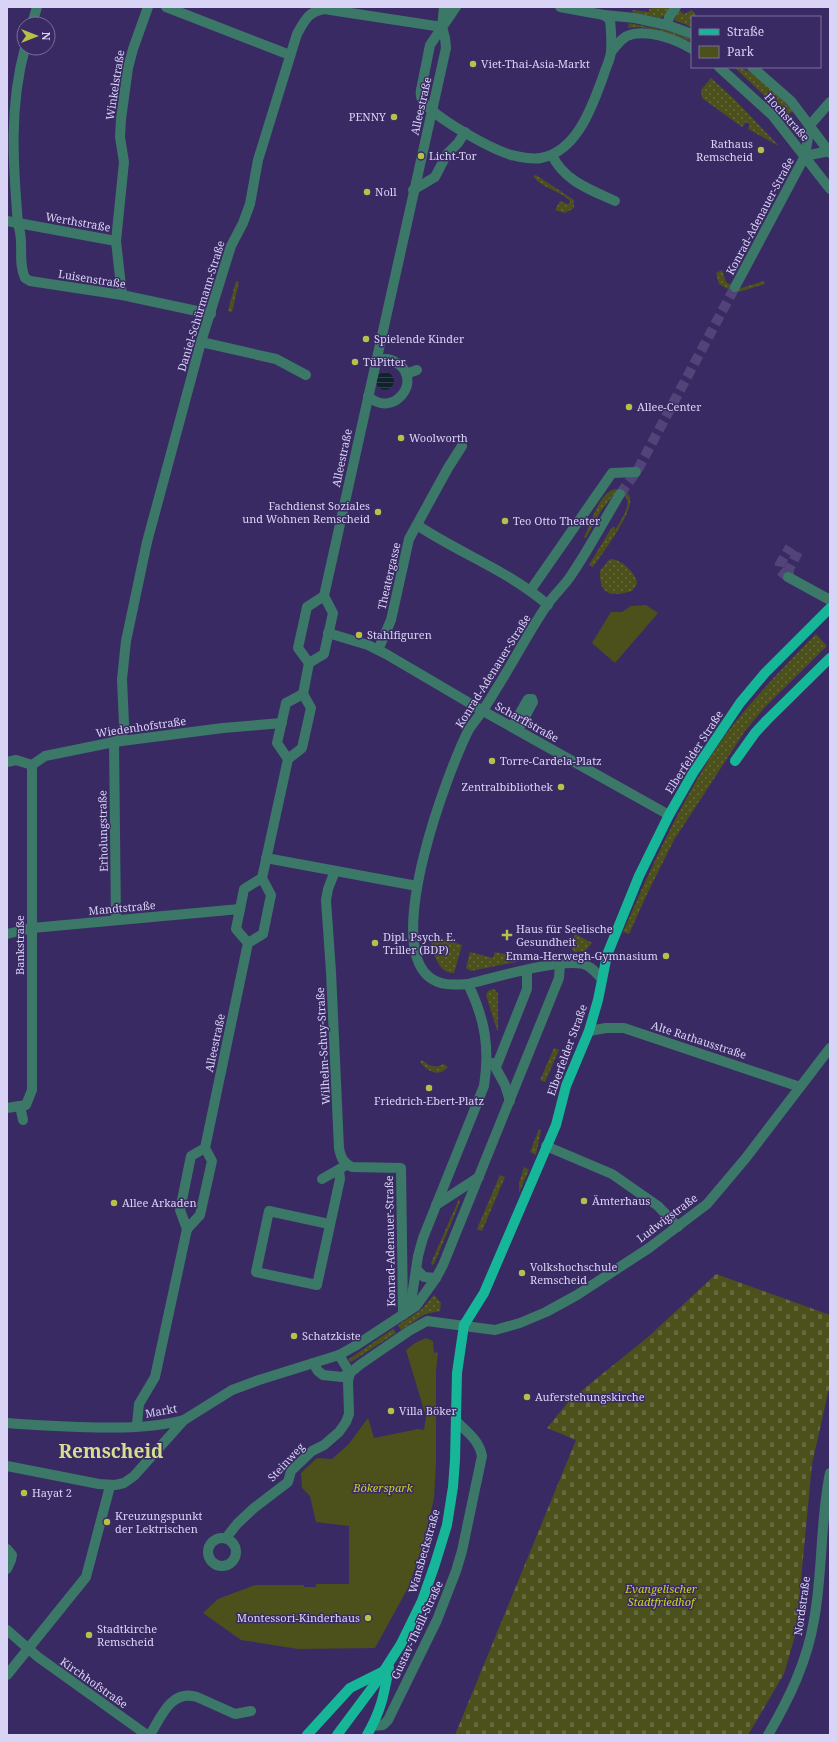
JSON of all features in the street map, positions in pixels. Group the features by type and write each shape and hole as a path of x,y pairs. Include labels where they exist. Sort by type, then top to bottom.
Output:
{"main road":[{"name":"Elberfelder Straße","path":"464,1325 484,1293 556,1125 566,1086 589,1031 607,955 612,941 639,876 669,815 693,773 744,698 765,673 830,608"},
{"path":"735,761 755,733 830,658"},
{"name":"Wansbeckstraße","path":"337,1735 387,1667 422,1600 435,1564 447,1525 454,1474 458,1357 464,1325"},
{"path":"369,1731 383,1700 387,1667"},
{"path":"307,1735 350,1688 387,1667"}],"street":[{"name":"Winkelstraße","path":"116,241 124,162 120,137 123,98 133,49 148,7"},
{"path":"166,7 290,55"},
{"name":"Alleestraße","path":"324,596 413,190 446,48 442,27 444,7"},
{"path":"456,7 430,45 420,95 424,104 465,132 489,146 512,155 534,159 552,155 561,149 575,135 586,117 612,52 626,36 646,34 667,38 691,49"},
{"path":"560,7 604,15 635,18 666,25 691,34"},
{"path":"666,25 669,17 676,7"},
{"name":"Daniel-Schürmann-Straße","path":"114,742 123,733 122,679 126,641 147,542 201,342 231,246 243,223 250,204 258,160 297,34 305,19 315,11 324,9 442,27"},
{"path":"604,15 610,20 612,52"},
{"path":"18,224 12,155 14,96 22,56"},
{"name":"Hochstraße","path":"720,68 772,115 830,189"},
{"name":"Hochstraße","path":"753,68 791,101 830,150"},
{"path":"810,125 830,102"},
{"name":"Konrad-Adenauer-Straße","path":"735,287 805,156 810,125"},
{"path":"413,190 435,177 447,154 458,143 465,132"},
{"path":"805,156 830,150"},
{"path":"552,155 563,173 588,189 616,201"},
{"name":"Werthstraße","path":"7,221 116,241 122,295"},
{"name":"Luisenstraße","path":"18,224 22,234 21,270 25,278 30,281 122,295 211,314"},
{"path":"201,342 276,359 306,374"},
{"path":"368,396 375,401 384,404 398,400 406,388 406,374 401,366 393,360 383,359 376,361"},
{"path":"406,374 417,370"},
{"name":"Theatergasse","path":"378,650 391,620 409,539 448,468 462,446"},
{"path":"530,590 612,473 636,472"},
{"name":"Konrad-Adenauer-Straße","path":"602,979 590,967 582,964 560,964 468,984 442,984 428,976 420,967 416,953 414,907 424,852 437,809 469,729 483,711 548,605 570,578 620,494"},
{"path":"417,525 530,590 548,605"},
{"path":"789,576 830,600"},
{"path":"262,878 244,889 236,929 248,943 263,934 271,895 262,878 266,858 288,759 302,748 311,708 303,694 309,664 324,654 333,613 324,596 307,607 298,648 309,664"},
{"name":"Scharffstraße","path":"328,633 378,650 483,711 669,815"},
{"path":"288,759 277,743 286,703 303,694"},
{"name":"Wiedenhofstraße","path":"32,764 45,756 114,742 223,728 282,723"},
{"name":"Erholungstraße","path":"114,742 116,920"},
{"path":"7,762 16,760 32,764"},
{"name":"Bankstraße","path":"23,1106 32,1090 32,764"},
{"path":"266,858 417,886"},
{"name":"Wilhelm-Schuy-Straße","path":"332,870 326,900 340,1148 343,1167"},
{"name":"Mandtstraße","path":"7,934 32,928 240,909"},
{"name":"Alleestraße","path":"204,1148 248,943"},
{"path":"184,1420 232,1390 339,1355 416,1306 436,1278 443,1265 559,978 560,964"},
{"path":"496,1067 527,989 527,970"},
{"path":"402,1315 412,1296 423,1238 484,1086 488,1058 487,1042 480,1012 468,984"},
{"name":"Alte Rathausstraße","path":"589,1031 606,1028 624,1028 800,1087"},
{"name":"Ludwigstraße","path":"464,1325 495,1330 520,1323 546,1312 577,1294 678,1227 711,1200 745,1159 830,1048"},
{"path":"488,1058 496,1067 505,1085 510,1101"},
{"path":"7,1108 23,1106 23,1120"},
{"path":"546,1146 612,1174 658,1206 678,1227"},
{"path":"137,1425 139,1404 155,1377 187,1229 200,1215 212,1160 204,1148 191,1156 180,1210 187,1229"},
{"path":"322,1179 343,1167"},
{"path":"327,1223 269,1211 256,1272 317,1285 327,1223 343,1167"},
{"name":"Konrad-Adenauer-Straße","path":"343,1167 401,1168 402,1315"},
{"path":"436,1205 479,1177"},
{"path":"416,1269 424,1277 436,1278"},
{"path":"313,1363 318,1371 323,1375 342,1377 350,1373 391,1343 427,1321 464,1325"},
{"path":"339,1355 350,1373"},
{"name":"Steinweg","path":"226,1538 237,1524 254,1508 288,1482 291,1471 312,1451 324,1445 339,1432 346,1422 349,1414 348,1381 350,1373"},
{"name":"Markt","path":"7,1423 77,1427 162,1425 184,1420"},
{"name":"Markt","path":"7,1466 100,1484 115,1485 124,1483 134,1476 184,1420"},
{"name":"Gustav-Theill-Straße","path":"369,1731 383,1725 388,1720 449,1591 462,1551 482,1456 477,1441 456,1421"},
{"name":"Nordstraße","path":"768,1735 799,1676 807,1653 814,1620 823,1523 830,1473"},
{"path":"7,1675 86,1577 109,1490"},
{"path":"7,1549 12,1555 7,1569"},
{"name":"Kirchhofstraße","path":"7,1630 28,1649 149,1735"},
{"path":"149,1735 165,1710 176,1697 190,1695 197,1697 235,1714 251,1711"}],"green space":[{"path":"669,7 670,9 667,14 660,18 631,12 633,10 649,12 649,9"},
{"path":"679,10 684,14 692,10 696,16 691,16 691,27 674,20"},
{"path":"629,23 668,31 691,40 691,42 669,33 652,29 635,27 628,28"},
{"path":"735,68 742,68 750,72 766,84 793,111 786,116"},
{"path":"711,78 734,99 779,146 748,129 750,125 746,122 742,127 702,98 701,90"},
{"path":"536,175 574,200 574,208 565,213 555,210 560,201 567,204 570,203 570,201 561,194 541,184 533,176"},
{"path":"722,270 726,282 738,289 764,281 765,284 735,293 719,284 716,273"},
{"path":"236,281 239,282 232,312 228,311"},
{"path":"615,489 622,490 628,494 630,498 630,505 622,523 593,567 589,565 612,527 615,527 615,530 627,508 628,503 622,494 615,493 601,511 586,538 584,537 600,502 604,496"},
{"path":"611,559 624,564 634,576 637,584 632,591 613,594 604,590 600,579 600,571"},
{"path":"646,605 658,613 615,663 592,643 611,612 622,612 631,606"},
{"path":"816,634 827,646 765,707 745,731 674,840 629,934 623,932 676,818 713,753 736,721"},
{"path":"575,934 592,943 585,951 575,952 572,949 570,944"},
{"path":"430,935 462,945 454,973 448,972 439,965 432,947"},
{"path":"470,952 493,958 495,952 522,958 520,961 471,971 466,968"},
{"path":"494,989 498,993 498,1030 486,995 488,991"},
{"path":"554,1048 559,1050 545,1082 540,1080"},
{"path":"422,1060 432,1066 443,1064 448,1067 441,1072 433,1072 420,1062"},
{"path":"539,1129 541,1130 536,1155 530,1152"},
{"path":"524,1167 529,1170 519,1193 519,1183"},
{"path":"500,1175 505,1177 482,1231 477,1229"},
{"path":"459,1199 460,1202 434,1264 432,1265 431,1263"},
{"name":"Evangelischer Stadtfriedhof","path":"716,1274 830,1315 830,1384 812,1464 796,1632 784,1674 748,1735 455,1735 576,1440 547,1428 569,1401 648,1337"},
{"path":"434,1295 441,1303 440,1311 425,1314 401,1330 398,1325 421,1310"},
{"path":"393,1329 396,1333 351,1362 349,1361 349,1359"},
{"name":"Bökerspark","path":"426,1338 433,1341 434,1353 438,1352 436,1371 436,1463 434,1499 422,1547 409,1586 375,1648 298,1649 241,1640 203,1613 218,1599 255,1585 304,1585 304,1587 316,1587 316,1584 349,1584 349,1526 316,1522 310,1496 302,1488 301,1473 317,1458 332,1459 348,1445 368,1418 374,1438 418,1429 424,1430 426,1417 406,1350 415,1343"}],"water":[{"path":"381,372 389,372 394,377 392,388 389,390 381,390 376,385 376,377"}],"tunnel":[{"path":"620,494 637,471 735,287"},
{"path":"788,577 779,570 780,564 790,547"},
{"path":"789,574 789,569 798,552"}],"place":[{"name":"Viet-Thai-Asia-Markt","path":"473,64"},
{"name":"PENNY","path":"394,117"},
{"name":"Rathaus Remscheid","path":"761,150"},
{"name":"Licht-Tor","path":"421,156"},
{"name":"Noll","path":"367,192"},
{"name":"Spielende Kinder","path":"366,339"},
{"name":"TüPitter","path":"355,362"},
{"name":"Allee-Center","path":"629,407"},
{"name":"Woolworth","path":"401,438"},
{"name":"Fachdienst Soziales und Wohnen Remscheid","path":"378,512"},
{"name":"Teo Otto Theater","path":"505,521"},
{"name":"Stahlfiguren","path":"359,635"},
{"name":"Torre-Cardela-Platz","path":"492,761"},
{"name":"Zentralbibliothek","path":"561,787"},
{"name":"Haus für Seelische Gesundheit","path":"507,935"},
{"name":"Dipl. Psych. E. Triller (BDP)","path":"375,943"},
{"name":"Emma-Herwegh-Gymnasium","path":"666,956"},
{"name":"Friedrich-Ebert-Platz","path":"429,1088"},
{"name":"Ämterhaus","path":"584,1201"},
{"name":"Allee Arkaden","path":"114,1203"},
{"name":"Volkshochschule Remscheid","path":"522,1273"},
{"name":"Schatzkiste","path":"294,1336"},
{"name":"Auferstehungskirche","path":"527,1397"},
{"name":"Villa Böker","path":"391,1411"},
{"name":"Hayat 2","path":"24,1493"},
{"name":"Kreuzungspunkt der Lektrischen","path":"107,1522"},
{"name":"Montessori-Kinderhaus","path":"368,1618"},
{"name":"Stadtkirche Remscheid","path":"89,1635"}],"district":[{"name":"Remscheid","path":"111,1451"}]}
